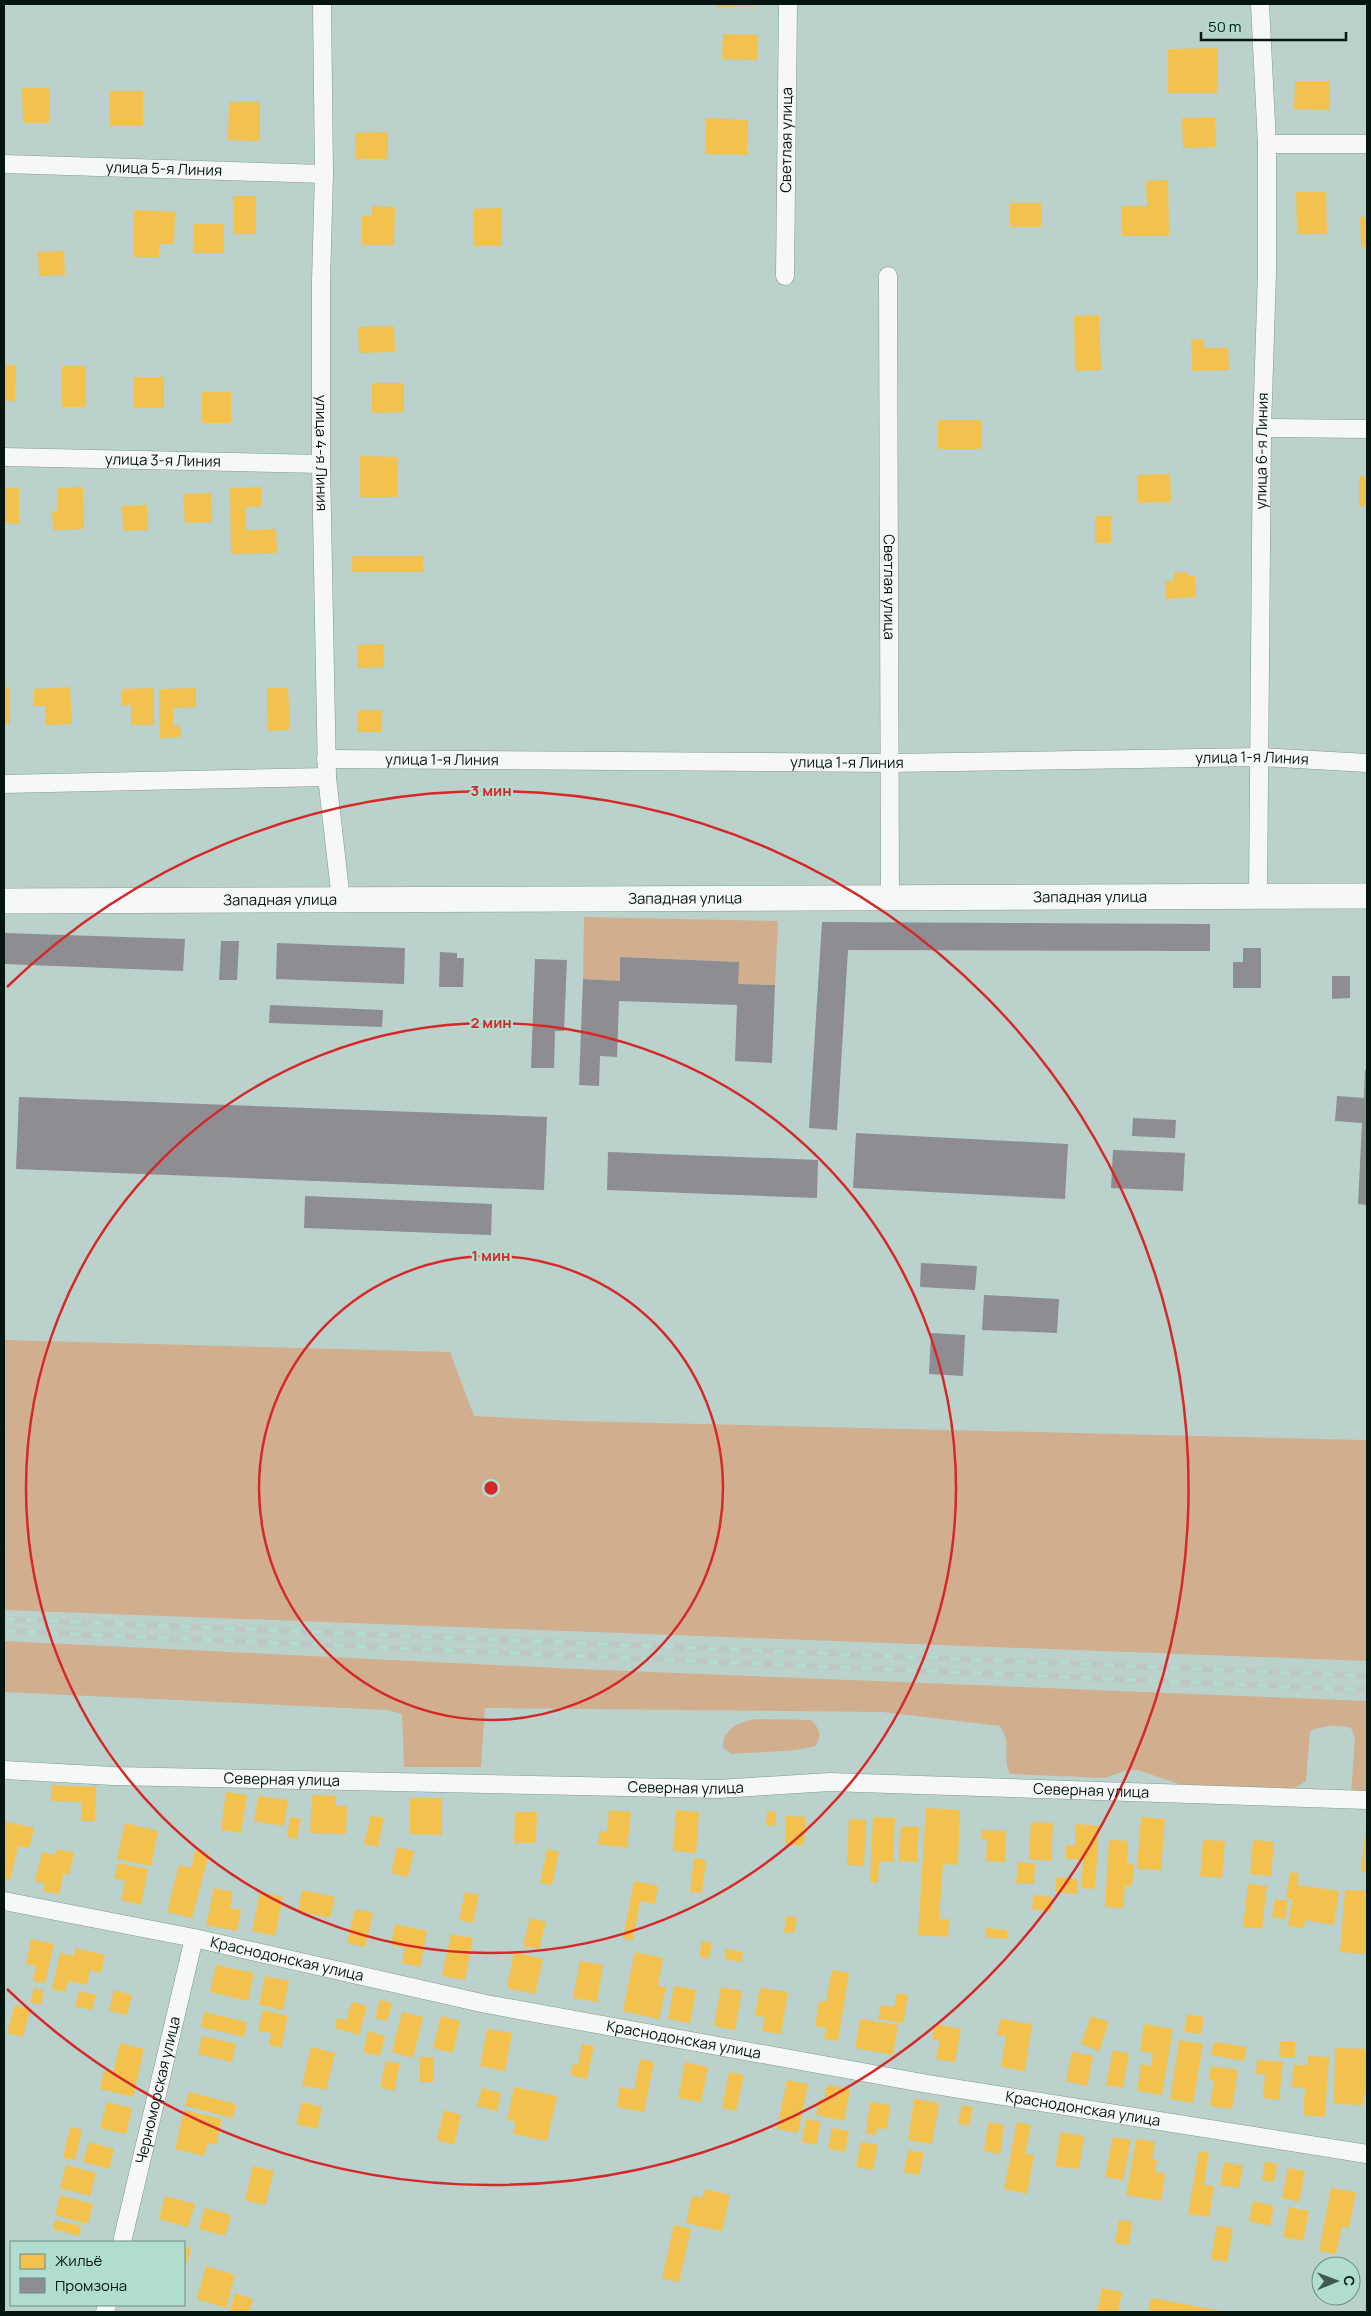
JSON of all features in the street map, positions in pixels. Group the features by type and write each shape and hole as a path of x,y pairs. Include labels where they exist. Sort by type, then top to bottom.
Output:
{"street":[{"name":"улица 4-я Линия","path":"322,4 324,174 320,281 326,759 341,900"},
{"name":"Светлая улица","path":"785,276 788,4"},
{"name":"улица 6-я Линия","path":"1258,897 1262,428 1267,273 1267,144 1260,4"},
{"path":"1267,144 1367,144"},
{"name":"улица 5-я Линия","path":"4,164 324,174"},
{"name":"Светлая улица","path":"888,276 890,897"},
{"path":"1262,428 1367,429"},
{"name":"улица 3-я Линия","path":"4,457 321,464"},
{"name":"улица 1-я Линия","path":"326,759 890,763 1260,757 1367,763"},
{"path":"4,784 327,777"},
{"name":"Западная улица","path":"4,901 1367,896"},
{"name":"Северная улица","path":"4,1770 114,1776 708,1788 830,1782 1367,1800"},
{"name":"Краснодонская улица","path":"4,1900 194,1938 486,2004 928,2084 1367,2154"},
{"name":"Черноморская улица","path":"122,2241 194,1938"}],"shaded area":[{"path":"584,917 778,921 775,985 738,984 738,962 621,957 620,981 583,979"},
{"path":"4,1340 450,1352 474,1416 575,1421 1367,1440 1367,1661 4,1610"},
{"path":"4,1641 578,1669 1367,1701 1367,1792 1351,1793 1355,1739 1351,1728 1341,1726 1330,1726 1310,1731 1306,1781 1295,1788 1234,1789 1179,1784 1138,1770 1124,1771 1105,1778 1010,1774 1006,1762 1006,1739 1000,1726 882,1712 485,1708 481,1767 404,1767 402,1714 387,1710 4,1692"},
{"path":"756,1719 811,1720 819,1732 818,1742 816,1746 796,1750 732,1754 723,1748 723,1741 729,1731 738,1724"}],"building: Жильё":[{"path":"716,4 756,4 756,6 717,7"},
{"path":"723,34 758,35 757,60 722,59"},
{"path":"1217,48 1217,93 1168,93 1168,49"},
{"path":"1295,81 1330,81 1330,110 1294,109"},
{"path":"22,88 49,88 49,123 23,123"},
{"path":"110,91 143,91 143,126 110,126"},
{"path":"229,102 260,102 260,141 228,140"},
{"path":"1215,117 1216,147 1183,148 1182,118"},
{"path":"706,118 748,120 747,155 705,154"},
{"path":"388,132 388,159 356,159 355,133"},
{"path":"1168,180 1169,236 1122,236 1121,206 1147,206 1146,181"},
{"path":"1296,192 1326,192 1327,234 1297,234"},
{"path":"233,196 256,196 256,234 234,234"},
{"path":"1010,203 1041,203 1041,227 1010,227"},
{"path":"372,206 395,207 394,245 362,245 362,216 372,216"},
{"path":"502,208 502,246 474,246 473,209"},
{"path":"134,210 175,212 174,244 159,244 159,257 133,257"},
{"path":"1360,217 1367,217 1367,247 1361,247"},
{"path":"193,224 224,224 224,253 193,253"},
{"path":"64,251 65,275 39,276 38,252"},
{"path":"1099,315 1101,370 1075,371 1074,316"},
{"path":"394,326 395,352 359,353 358,327"},
{"path":"1203,339 1204,348 1228,348 1229,370 1192,371 1191,340"},
{"path":"4,365 16,365 15,401 4,401"},
{"path":"62,366 86,366 86,407 62,407"},
{"path":"133,377 164,377 164,408 133,408"},
{"path":"372,383 404,383 404,412 372,413"},
{"path":"202,392 231,392 231,423 202,423"},
{"path":"938,420 982,420 982,449 938,449"},
{"path":"360,456 398,457 397,497 360,497"},
{"path":"1170,474 1171,502 1138,503 1137,475"},
{"path":"1359,476 1367,476 1367,506 1359,507"},
{"path":"83,487 84,529 53,530 52,511 58,511 57,488"},
{"path":"261,487 261,507 246,507 246,530 276,529 277,553 231,554 230,488"},
{"path":"4,488 19,488 19,524 4,523"},
{"path":"211,493 212,522 185,523 183,494"},
{"path":"147,505 148,530 123,531 122,506"},
{"path":"1095,516 1111,516 1111,543 1095,543"},
{"path":"352,556 423,556 423,572 352,572"},
{"path":"1187,572 1187,576 1195,576 1196,597 1166,599 1165,581 1174,581 1174,573"},
{"path":"383,644 384,667 358,668 358,645"},
{"path":"4,687 9,687 10,724 4,724"},
{"path":"70,687 72,724 46,725 45,706 34,706 34,689"},
{"path":"154,688 154,725 131,725 131,705 122,706 122,689"},
{"path":"196,688 196,707 173,708 173,726 180,726 181,737 160,738 159,689"},
{"path":"267,688 288,688 290,730 268,731"},
{"path":"358,710 382,710 382,732 358,732"},
{"path":"52,1785 96,1787 95,1821 81,1821 81,1802 51,1801"},
{"path":"226,1792 247,1795 241,1833 221,1830"},
{"path":"312,1795 336,1796 336,1806 347,1806 346,1834 310,1833"},
{"path":"258,1796 288,1800 284,1826 254,1821"},
{"path":"410,1798 442,1798 442,1835 410,1834"},
{"path":"926,1808 960,1810 958,1865 943,1864 939,1919 949,1919 948,1937 918,1935"},
{"path":"609,1810 631,1812 627,1848 598,1844 600,1831 607,1832"},
{"path":"676,1810 699,1812 696,1853 673,1851"},
{"path":"767,1811 776,1812 775,1826 766,1825"},
{"path":"515,1812 537,1812 536,1843 514,1843"},
{"path":"371,1815 384,1818 378,1847 364,1844"},
{"path":"786,1816 806,1817 804,1845 785,1845"},
{"path":"290,1817 301,1819 297,1839 287,1837"},
{"path":"873,1817 895,1818 893,1862 879,1861 878,1883 870,1882"},
{"path":"1141,1817 1165,1819 1161,1870 1137,1869"},
{"path":"849,1819 866,1820 864,1866 847,1865"},
{"path":"4,1821 34,1828 29,1848 18,1846 10,1880 4,1879"},
{"path":"1031,1822 1053,1823 1051,1861 1029,1859"},
{"path":"125,1823 158,1831 151,1866 117,1859"},
{"path":"1076,1824 1099,1826 1095,1889 1081,1888 1083,1860 1066,1859 1066,1845 1075,1846"},
{"path":"1366,1824 1367,1872 1361,1872"},
{"path":"901,1826 919,1827 917,1862 899,1861"},
{"path":"981,1830 1006,1831 1005,1862 986,1861 987,1839 981,1839"},
{"path":"1109,1840 1128,1841 1127,1864 1134,1864 1132,1886 1125,1886 1123,1908 1105,1907"},
{"path":"1203,1840 1225,1841 1222,1878 1200,1876"},
{"path":"1253,1840 1274,1842 1271,1876 1250,1874"},
{"path":"397,1847 414,1851 408,1877 391,1873"},
{"path":"57,1849 74,1853 69,1875 64,1873 59,1894 43,1891 45,1884 35,1881 42,1852 55,1855"},
{"path":"547,1849 559,1852 552,1885 540,1883"},
{"path":"195,1850 209,1854 192,1918 167,1912 179,1865 191,1868"},
{"path":"694,1858 706,1860 702,1893 690,1892"},
{"path":"1018,1862 1035,1864 1034,1884 1016,1883"},
{"path":"118,1863 148,1869 141,1905 121,1900 125,1881 114,1878"},
{"path":"1290,1872 1299,1874 1297,1885 1339,1891 1334,1925 1305,1920 1304,1928 1288,1926 1292,1899 1286,1898"},
{"path":"1056,1877 1078,1879 1077,1894 1055,1892"},
{"path":"634,1881 658,1886 655,1904 640,1901 633,1940 623,1939"},
{"path":"1248,1884 1267,1886 1262,1929 1243,1927"},
{"path":"214,1888 233,1892 230,1908 241,1910 237,1931 206,1925"},
{"path":"302,1890 335,1897 330,1918 298,1911"},
{"path":"1345,1890 1367,1891 1367,1954 1340,1952"},
{"path":"260,1892 283,1897 275,1936 252,1931"},
{"path":"465,1892 479,1895 473,1923 459,1920"},
{"path":"1033,1895 1052,1897 1051,1911 1032,1909"},
{"path":"1275,1899 1288,1901 1285,1919 1272,1917"},
{"path":"355,1909 373,1913 365,1947 347,1943"},
{"path":"786,1916 797,1918 794,1933 784,1932"},
{"path":"530,1918 546,1922 539,1949 523,1946"},
{"path":"395,1924 427,1931 420,1967 402,1963 405,1948 391,1945"},
{"path":"986,1928 1007,1930 1007,1939 985,1937"},
{"path":"451,1934 473,1938 465,1980 442,1976"},
{"path":"31,1939 54,1944 45,1983 33,1981 36,1966 26,1964"},
{"path":"702,1941 712,1943 709,1958 699,1957"},
{"path":"75,1948 105,1955 101,1973 90,1970 87,1985 68,1981 65,1992 52,1989 60,1953 74,1956"},
{"path":"726,1949 743,1952 741,1962 724,1959"},
{"path":"514,1952 543,1959 535,1994 507,1988"},
{"path":"635,1952 663,1958 658,1986 666,1987 659,2019 623,2011"},
{"path":"580,1961 603,1965 597,2002 573,1998"},
{"path":"216,1965 254,1973 248,2001 210,1992"},
{"path":"832,1970 849,1973 838,2041 824,2039 826,2028 815,2026 819,2001 826,2002"},
{"path":"265,1976 289,1981 283,2010 259,2005"},
{"path":"674,1986 696,1990 690,2023 668,2019"},
{"path":"721,1987 742,1991 735,2030 714,2026"},
{"path":"34,1988 44,1991 41,2005 30,2002"},
{"path":"760,1988 788,1992 781,2034 762,2031 765,2017 755,2016"},
{"path":"114,1990 132,1995 127,2015 109,2011"},
{"path":"79,1991 96,1995 92,2010 75,2006"},
{"path":"897,1993 908,1995 903,2023 878,2019 881,2005 894,2007"},
{"path":"380,2000 392,2003 387,2021 375,2018"},
{"path":"352,2002 367,2006 359,2035 335,2028 337,2018 346,2020"},
{"path":"15,2005 30,2009 23,2037 7,2033"},
{"path":"263,2010 288,2016 281,2048 269,2045 271,2033 258,2031"},
{"path":"204,2012 247,2022 244,2037 201,2027"},
{"path":"402,2012 423,2017 413,2058 392,2052"},
{"path":"1187,2014 1204,2017 1201,2034 1184,2032"},
{"path":"441,2016 460,2021 453,2053 433,2048"},
{"path":"1091,2016 1109,2022 1099,2051 1081,2044"},
{"path":"860,2019 898,2025 893,2055 855,2048"},
{"path":"1000,2019 1032,2024 1025,2071 1001,2067 1006,2036 997,2035"},
{"path":"935,2024 961,2029 955,2062 936,2059 940,2041 932,2039"},
{"path":"1144,2024 1173,2029 1162,2095 1137,2091 1141,2064 1151,2066 1153,2053 1140,2051"},
{"path":"487,2029 512,2033 505,2071 480,2066"},
{"path":"368,2031 385,2036 380,2056 363,2052"},
{"path":"202,2036 236,2044 232,2062 198,2054"},
{"path":"1179,2040 1203,2044 1193,2103 1170,2099"},
{"path":"1280,2041 1295,2041 1295,2057 1279,2057"},
{"path":"1214,2042 1247,2047 1244,2061 1211,2055"},
{"path":"120,2043 144,2049 133,2097 100,2089 104,2071 113,2073"},
{"path":"582,2044 594,2046 587,2079 570,2075 573,2064 578,2065"},
{"path":"311,2047 335,2053 326,2090 302,2085"},
{"path":"1335,2048 1367,2049 1367,2095 1363,2095 1363,2105 1334,2104"},
{"path":"1113,2050 1129,2054 1123,2088 1106,2085"},
{"path":"1072,2052 1093,2056 1087,2086 1066,2081"},
{"path":"1308,2056 1329,2057 1325,2117 1303,2115 1305,2088 1292,2087 1293,2065 1308,2065"},
{"path":"420,2057 434,2057 433,2082 420,2082"},
{"path":"640,2059 654,2062 644,2112 617,2107 620,2087 634,2090"},
{"path":"1257,2060 1283,2062 1279,2100 1263,2098 1265,2074 1256,2074"},
{"path":"386,2061 400,2064 394,2091 380,2087"},
{"path":"685,2062 708,2067 701,2102 678,2098"},
{"path":"1211,2066 1238,2070 1232,2109 1210,2106 1214,2081 1209,2080"},
{"path":"729,2072 744,2075 736,2111 722,2108"},
{"path":"787,2080 808,2084 798,2133 777,2129"},
{"path":"827,2085 850,2089 844,2121 816,2115 819,2099 824,2100"},
{"path":"514,2087 557,2096 547,2141 513,2134 516,2122 507,2120"},
{"path":"482,2088 501,2093 497,2111 477,2106"},
{"path":"189,2092 236,2104 233,2118 185,2106"},
{"path":"914,2099 939,2103 932,2144 908,2140"},
{"path":"107,2102 132,2108 126,2134 100,2128"},
{"path":"302,2102 322,2107 317,2129 296,2124"},
{"path":"870,2102 890,2105 887,2129 877,2128 876,2135 866,2133"},
{"path":"962,2105 973,2107 969,2126 958,2123"},
{"path":"184,2110 222,2119 216,2145 208,2143 204,2156 175,2149"},
{"path":"444,2110 461,2115 454,2145 437,2140"},
{"path":"806,2119 821,2122 816,2145 802,2142"},
{"path":"988,2122 1004,2125 1000,2154 984,2151"},
{"path":"1017,2122 1031,2125 1025,2154 1034,2155 1027,2194 1004,2189"},
{"path":"70,2127 82,2130 75,2160 63,2158"},
{"path":"832,2128 849,2131 845,2152 828,2148"},
{"path":"1061,2132 1084,2136 1079,2169 1055,2166"},
{"path":"1113,2137 1131,2140 1123,2180 1105,2177"},
{"path":"1136,2139 1155,2142 1152,2159 1157,2160 1155,2172 1165,2174 1161,2201 1126,2195"},
{"path":"89,2142 114,2149 109,2169 83,2162"},
{"path":"861,2142 878,2145 873,2170 856,2167"},
{"path":"908,2150 924,2153 919,2175 904,2172"},
{"path":"1199,2151 1209,2153 1204,2185 1214,2186 1209,2217 1188,2214"},
{"path":"1265,2161 1277,2164 1274,2182 1262,2180"},
{"path":"1224,2162 1243,2166 1239,2188 1220,2185"},
{"path":"66,2165 96,2173 90,2196 60,2188"},
{"path":"253,2166 274,2171 265,2205 245,2200"},
{"path":"1288,2168 1305,2171 1299,2202 1282,2198"},
{"path":"1331,2188 1356,2192 1349,2228 1342,2226 1336,2254 1319,2251"},
{"path":"705,2189 730,2195 722,2231 686,2223 692,2196 702,2198"},
{"path":"60,2195 93,2204 88,2224 55,2215"},
{"path":"165,2196 195,2204 188,2227 159,2219"},
{"path":"1253,2201 1274,2206 1270,2226 1249,2221"},
{"path":"1289,2207 1309,2211 1303,2241 1283,2237"},
{"path":"205,2208 231,2215 225,2236 199,2229"},
{"path":"55,2220 81,2226 79,2236 53,2229"},
{"path":"1119,2220 1132,2222 1129,2245 1115,2243"},
{"path":"674,2225 691,2229 679,2282 662,2278"},
{"path":"1217,2225 1233,2229 1227,2262 1211,2259"},
{"path":"185,2246 191,2248 185,2269"},
{"path":"206,2266 235,2275 226,2308 197,2299"},
{"path":"1102,2288 1122,2292 1118,2312 1097,2312"},
{"path":"235,2293 253,2299 249,2312 229,2312"},
{"path":"1151,2298 1221,2311 1221,2312 1148,2312"}],"building: Промзона":[{"path":"822,922 1210,924 1210,951 848,950 837,1130 809,1128"},
{"path":"4,933 185,939 183,971 4,964"},
{"path":"221,941 239,941 237,980 219,980"},
{"path":"277,943 405,948 404,984 276,979"},
{"path":"1243,948 1261,948 1261,988 1233,988 1233,962 1243,962"},
{"path":"440,952 457,953 457,958 464,958 463,987 439,987"},
{"path":"620,957 739,962 738,984 775,985 772,1063 735,1061 737,1005 619,1001 617,1057 600,1056 599,1086 579,1085 583,979 620,981"},
{"path":"535,959 567,960 564,1031 555,1031 554,1068 531,1068"},
{"path":"1332,976 1350,976 1350,998 1332,999"},
{"path":"270,1005 383,1010 382,1027 269,1023"},
{"path":"1365,1070 1367,1070 1367,1205 1358,1204 1362,1123 1335,1121 1337,1096 1364,1098"},
{"path":"19,1097 547,1117 544,1190 16,1169"},
{"path":"1133,1118 1176,1120 1175,1138 1132,1136"},
{"path":"856,1133 1068,1144 1065,1199 853,1188"},
{"path":"1113,1150 1185,1153 1183,1191 1111,1188"},
{"path":"608,1152 818,1160 817,1198 607,1190"},
{"path":"305,1196 492,1204 491,1235 304,1228"},
{"path":"921,1263 977,1266 975,1290 920,1287"},
{"path":"984,1295 1059,1299 1057,1333 982,1330"},
{"path":"931,1333 965,1335 963,1376 929,1374"}],"railway":[{"path":"4,1619 1367,1676"},
{"path":"4,1631 1367,1690"}]}
